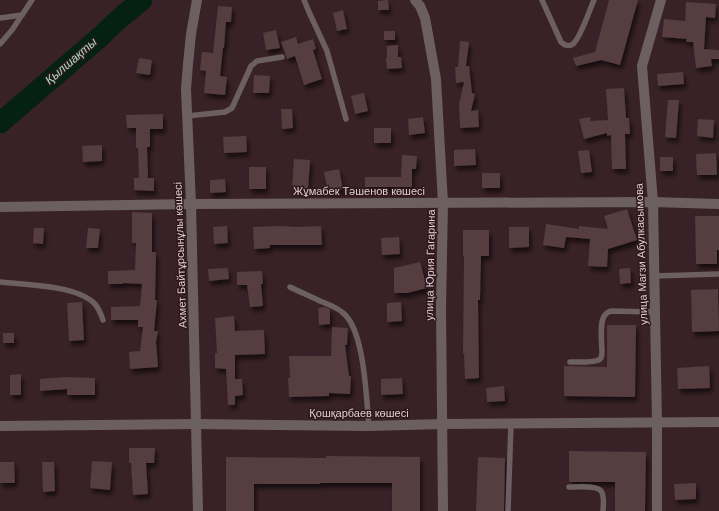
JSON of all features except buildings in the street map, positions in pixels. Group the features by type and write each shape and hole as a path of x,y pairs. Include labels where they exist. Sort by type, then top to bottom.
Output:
{"street":[{"name":"Ахмет Байтұрсынұлы көшесі","path":"197,0 191,34 186,89 191,204 198,511"},
{"name":"улица Юрия Гагарина","path":"415,0 420,6 425,18 436,79 443,203 441,308 443,511"},
{"name":"улица Магзи Абулкасымова","path":"657,511 653,202 642,66 661,0"},
{"name":"Жұмабек Тәшенов көшесі","path":"0,208 191,204 653,202 719,204"},
{"name":"Қошқарбаев көшесі","path":"0,426 196,424 369,426 511,423 719,422"}],"lane":[{"path":"0,44 12,30 32,0"},
{"path":"304,0 327,51 346,119"},
{"path":"542,0 561,42 568,46 577,40 586,22 594,0"},
{"path":"0,18 22,15"},
{"path":"187,116 225,112 232,108 251,66 257,61 282,57"},
{"path":"654,276 719,274"},
{"path":"0,282 51,287 85,297 94,303 100,310 103,320"},
{"path":"290,287 328,304 342,312 350,319 360,345 369,426"},
{"path":"570,362 594,362 602,358 602,323 604,315 607,313 611,311 655,312"},
{"path":"508,511 511,423"},
{"path":"569,487 588,487 599,489 603,496 603,511"}],"waterway":[{"name":"Қылшақты","path":"0,123 142,0"}]}
